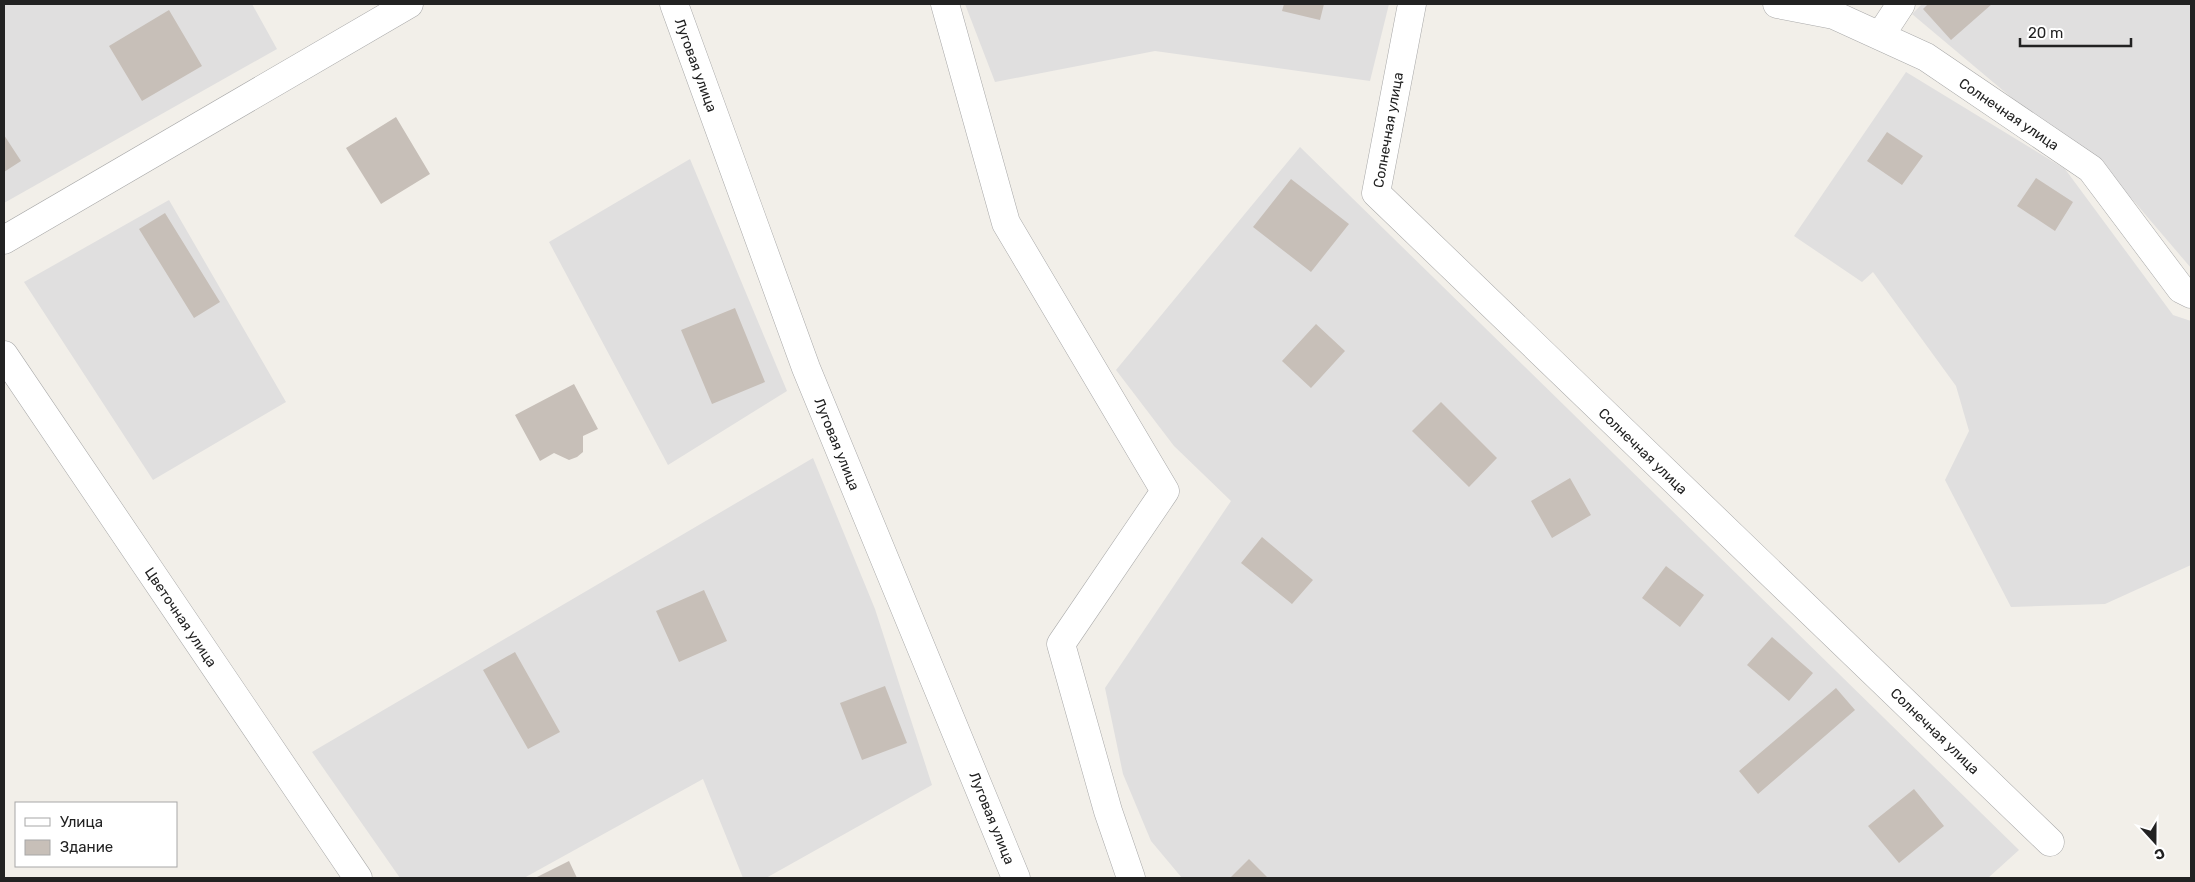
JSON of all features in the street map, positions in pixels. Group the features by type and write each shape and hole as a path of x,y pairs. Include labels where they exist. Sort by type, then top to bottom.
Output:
{"street":[{"path":"4,240 409,4"},
{"name":"Луговая улица","path":"674,4 806,368 1016,878"},
{"path":"945,4 1006,224 1165,491 1061,644 1108,811 1131,878"},
{"name":"Солнечная улица","path":"1412,4 1376,193 2050,842"},
{"name":"Солнечная улица","path":"1777,4 1834,15 1926,57 2091,169 2180,289 2191,294"},
{"path":"1880,36 1901,4"},
{"name":"Цветочная улица","path":"4,355 358,878"}],"shaded area":[{"path":"4,4 252,4 277,49 4,203"},
{"path":"965,4 1389,4 1370,81 1155,51 995,82"},
{"path":"1922,4 2191,4 2191,268 2132,199 1912,14"},
{"path":"1906,72 2065,169 2173,315 2191,321 2191,565 2105,604 2011,607 1945,480 1969,431 1956,386 1873,272 1862,282 1794,236"},
{"path":"1300,147 2019,850 1988,878 1182,878 1151,841 1123,774 1105,688 1231,501 1174,446 1116,370"},
{"path":"690,159 787,391 668,465 549,242"},
{"path":"169,200 286,402 153,480 24,282"},
{"path":"813,458 875,609 932,785 766,878 743,878 703,779 524,878 400,878 312,752"}],"building":[{"path":"1284,4 1324,4 1320,20 1282,11"},
{"path":"1928,4 1992,4 1951,40 1923,9"},
{"path":"169,10 202,66 142,101 109,46"},
{"path":"396,117 430,174 381,204 346,148"},
{"path":"1887,132 1923,156 1902,185 1867,161"},
{"path":"4,135 21,161 4,172"},
{"path":"2036,178 2073,202 2055,231 2017,206"},
{"path":"1291,179 1349,224 1311,272 1253,227"},
{"path":"165,213 220,302 194,318 139,229"},
{"path":"735,308 765,382 712,404 681,330"},
{"path":"1316,324 1345,351 1311,388 1282,361"},
{"path":"574,384 598,429 583,436 583,452 577,457 569,460 554,453 540,461 515,415"},
{"path":"1441,402 1497,458 1469,487 1412,431"},
{"path":"1570,478 1591,515 1552,538 1531,501"},
{"path":"1262,537 1313,580 1292,604 1241,563"},
{"path":"1666,566 1704,595 1680,627 1642,598"},
{"path":"704,590 727,641 679,662 656,611"},
{"path":"1772,637 1813,673 1789,701 1747,665"},
{"path":"515,652 560,732 528,749 483,670"},
{"path":"885,686 907,743 862,760 840,703"},
{"path":"1836,688 1855,710 1758,794 1739,771"},
{"path":"1914,789 1944,826 1899,863 1868,826"},
{"path":"1249,859 1268,878 1230,878"},
{"path":"569,861 577,878 535,878"}]}
